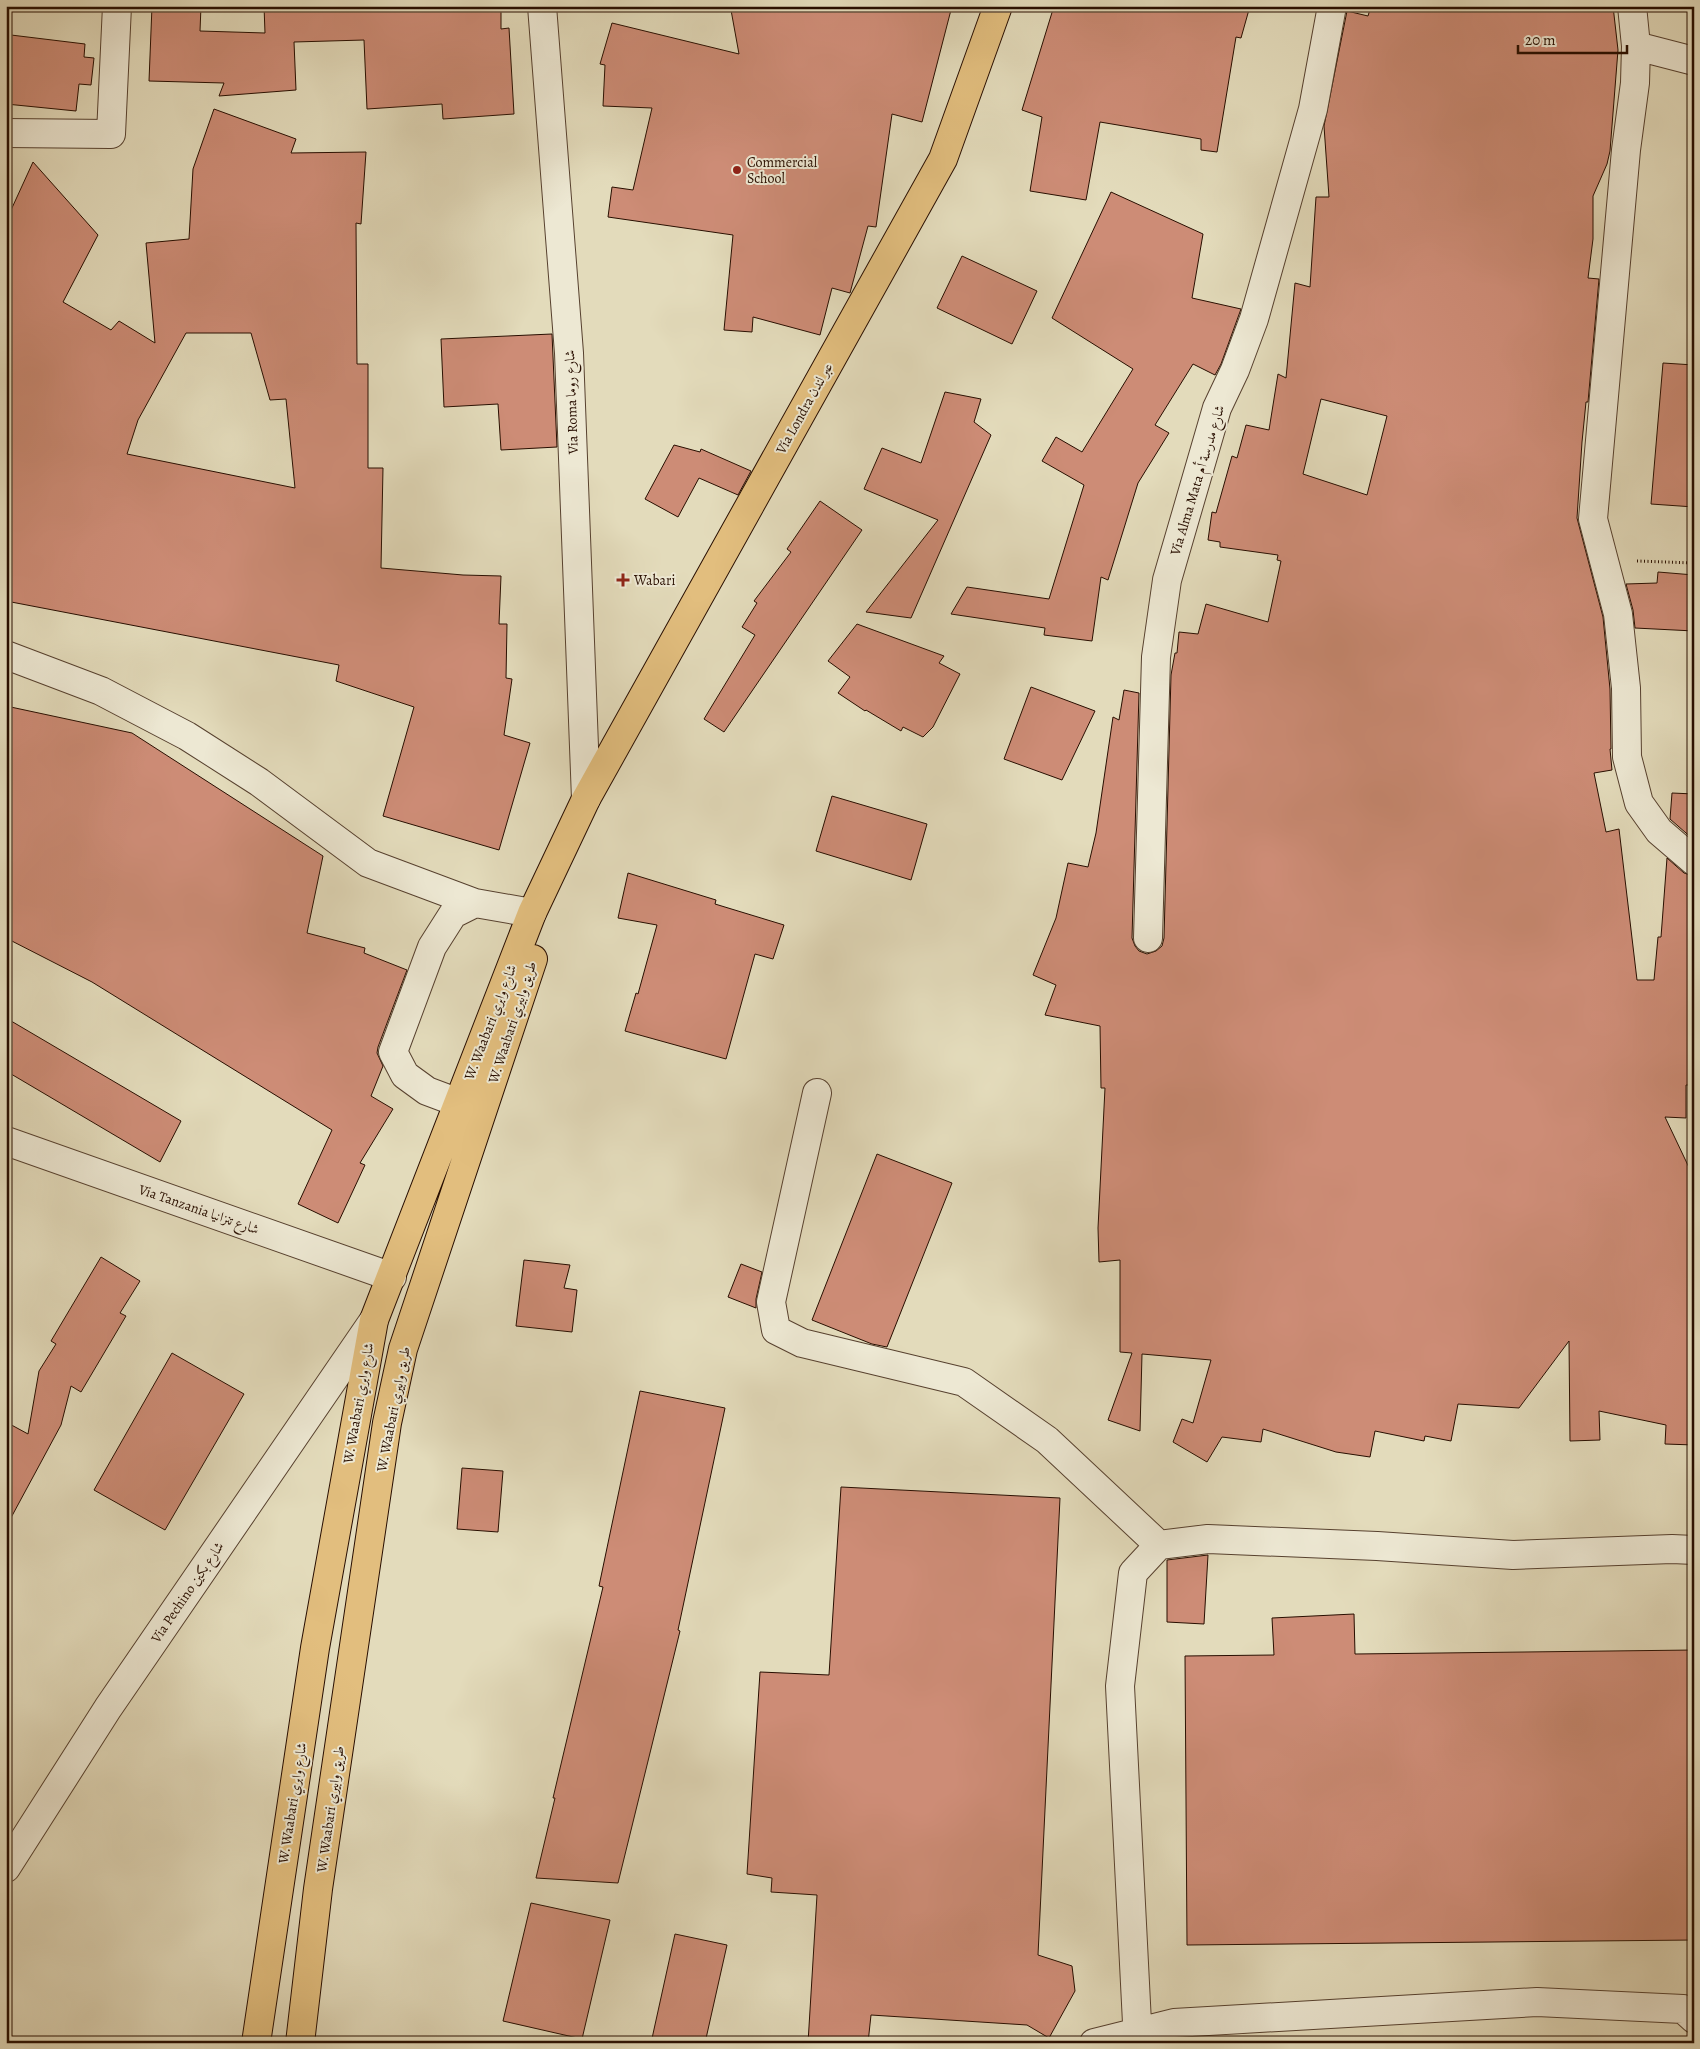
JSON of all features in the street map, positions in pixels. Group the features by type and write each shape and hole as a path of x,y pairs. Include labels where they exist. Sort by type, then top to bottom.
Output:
{"main road":[{"name":"Vía Londra عبر لندن","path":"586,799 943,158 998,6"},
{"name":"W. Waabari شارع وابري","path":"256,2043 315,1648 374,1320 532,913 586,799"},
{"name":"W. Waabari طريق وابيري","path":"300,2043 318,1890 386,1433 403,1349 586,799"}],"street":[{"path":"6,133 111,134 117,6"},
{"name":"Via Roma شارع روما","path":"542,6 569,353 586,799"},
{"name":"Via Alma Mata شارع مدرسة أم","path":"1148,938 1156,657 1167,580 1216,408 1235,370 1254,319 1313,109 1332,6"},
{"path":"1632,6 1636,46 1635,84 1626,150 1593,519 1618,614 1626,688 1626,757 1639,803 1659,831 1694,861"},
{"path":"1636,46 1694,61"},
{"path":"6,655 101,691 187,736 259,782 368,863 475,903 532,913"},
{"path":"459,1103 427,1091 405,1074 393,1052 432,947 453,914 475,903"},
{"path":"817,1093 771,1302 776,1330 802,1343 964,1382 1047,1440 1160,1545"},
{"name":"Via Tanzania شارع تنزانيا","path":"6,1141 392,1277"},
{"name":"Via Pechino شارع بكين","path":"6,1868 108,1708 374,1320"},
{"path":"1138,2037 1120,1686 1133,1573 1160,1545 1208,1539 1377,1546 1513,1555 1672,1549 1694,1550"},
{"path":"1094,2043 1138,2037 1174,2023 1537,2002 1683,2009 1694,2019"}],"path":[{"path":"1604,559 1694,562"}],"building":[{"path":"152,6 201,6 200,31 265,33 264,6 501,6 501,29 509,28 514,114 443,119 442,104 367,109 364,40 294,42 296,90 219,96 224,83 149,81"},
{"name":"Commercial School","path":"747,6 952,6 922,122 892,114 876,227 868,226 850,293 832,288 820,335 753,317 752,332 724,330 733,235 608,217 612,187 633,190 652,108 603,106 605,65 600,64 612,23 739,54 731,10"},
{"path":"1054,6 1250,6 1241,38 1236,37 1217,152 1201,150 1201,139 1100,122 1086,200 1030,191 1042,117 1022,110"},
{"path":"1371,6 1440,8 1441,6 1613,6 1618,50 1610,151 1607,164 1593,196 1593,239 1588,278 1599,279 1588,402 1586,402 1582,442 1577,518 1603,617 1610,689 1612,770 1594,773 1606,832 1619,829 1637,980 1654,980 1658,937 1661,937 1667,858 1684,873 1694,876 1694,1085 1686,1085 1686,1118 1665,1117 1694,1178 1694,1445 1665,1444 1666,1425 1599,1411 1600,1440 1570,1441 1569,1341 1519,1408 1458,1404 1451,1441 1425,1436 1424,1441 1375,1431 1370,1457 1336,1452 1263,1429 1261,1442 1222,1437 1207,1462 1173,1442 1182,1419 1193,1423 1211,1360 1142,1354 1140,1431 1108,1420 1132,1353 1120,1352 1120,1260 1099,1262 1098,1228 1105,1088 1101,1088 1100,1026 1045,1015 1056,985 1033,975 1056,918 1068,863 1088,867 1096,833 1113,717 1119,720 1124,690 1139,693 1132,938 1139,951 1147,954 1156,951 1162,946 1164,938 1171,675 1175,653 1177,653 1179,632 1198,634 1206,604 1268,622 1281,561 1277,560 1278,555 1220,547 1220,542 1208,540 1212,512 1216,513 1232,456 1237,458 1246,425 1269,430 1278,374 1286,378 1295,283 1310,287 1316,197 1329,197 1324,126 1347,11 1368,16","holes":["1321,399 1387,416 1367,495 1303,474"]},
{"path":"11,35 85,44 84,57 94,58 91,85 79,84 76,111 6,104 6,76"},
{"path":"214,109 296,139 291,153 366,152 361,224 356,223 357,364 368,364 368,468 383,468 381,568 463,575 501,576 499,624 507,624 506,678 512,679 504,735 530,743 499,850 383,816 414,707 336,681 339,665 6,601 6,221 33,162 98,235 63,302 111,330 119,321 155,343 146,243 189,239 193,169","holes":["186,333 251,333 270,400 286,399 295,488 127,454 138,420"]},
{"path":"1111,192 1203,234 1192,298 1241,309 1221,364 1215,375 1193,364 1155,425 1169,433 1138,483 1108,580 1101,577 1092,641 1044,635 1045,628 951,614 967,587 1049,599 1084,485 1042,461 1056,437 1082,452 1133,369 1052,318"},
{"path":"962,256 1037,291 1012,344 937,308"},
{"path":"552,334 557,447 501,450 498,404 444,407 441,339"},
{"path":"1663,363 1694,365 1694,507 1651,504"},
{"path":"945,392 981,399 974,422 991,435 911,618 866,612 938,520 864,489 882,448 921,463"},
{"path":"674,445 700,452 701,449 751,471 738,495 699,478 678,517 645,499"},
{"path":"820,501 862,530 724,732 704,719 755,635 742,627 757,603 754,601 791,552 787,549"},
{"path":"1658,572 1694,575 1694,631 1635,628 1633,610 1626,584 1657,583"},
{"path":"857,624 944,656 939,663 960,674 933,727 923,737 903,727 901,731 838,693 850,677 828,661"},
{"path":"1031,687 1095,711 1062,780 1004,759"},
{"path":"6,706 132,733 323,856 307,933 365,948 364,953 407,970 378,1047 377,1053 383,1066 371,1096 393,1109 360,1163 365,1165 338,1223 298,1204 332,1130 92,982 6,938"},
{"path":"1672,793 1694,794 1694,840 1670,819"},
{"path":"832,796 927,824 911,880 816,851"},
{"path":"628,873 716,900 715,904 784,925 773,959 755,954 726,1059 625,1031 636,993 638,994 657,925 618,918"},
{"path":"6,1018 181,1121 160,1162 6,1071"},
{"path":"877,1154 952,1183 887,1347 872,1344 812,1320"},
{"path":"101,1257 140,1281 120,1313 126,1316 81,1392 71,1386 61,1425 6,1527 6,1422 28,1434 39,1371 56,1344 51,1341"},
{"path":"524,1260 570,1265 564,1288 577,1290 572,1332 516,1326"},
{"path":"741,1264 762,1272 756,1308 728,1297"},
{"path":"172,1353 244,1394 165,1530 94,1490"},
{"path":"640,1391 725,1408 678,1630 680,1631 618,1883 536,1878 603,1587 599,1586"},
{"path":"462,1468 503,1471 498,1532 457,1529"},
{"path":"841,1487 1060,1498 1038,1955 1072,1966 1075,1991 1049,2038 1027,2025 871,2015 868,2043 808,2043 817,1895 771,1892 772,1878 747,1874 760,1672 829,1675"},
{"path":"1208,1555 1204,1624 1167,1622 1167,1560"},
{"path":"1354,1614 1355,1654 1694,1650 1694,1940 1187,1945 1185,1656 1274,1655 1272,1618"},
{"path":"531,1903 610,1920 582,2039 503,2021"},
{"path":"675,1934 727,1945 705,2043 651,2043"}],"place":[{"name":"Commercial School","path":"737,170"},
{"name":"Wabari","path":"623,580"}]}
